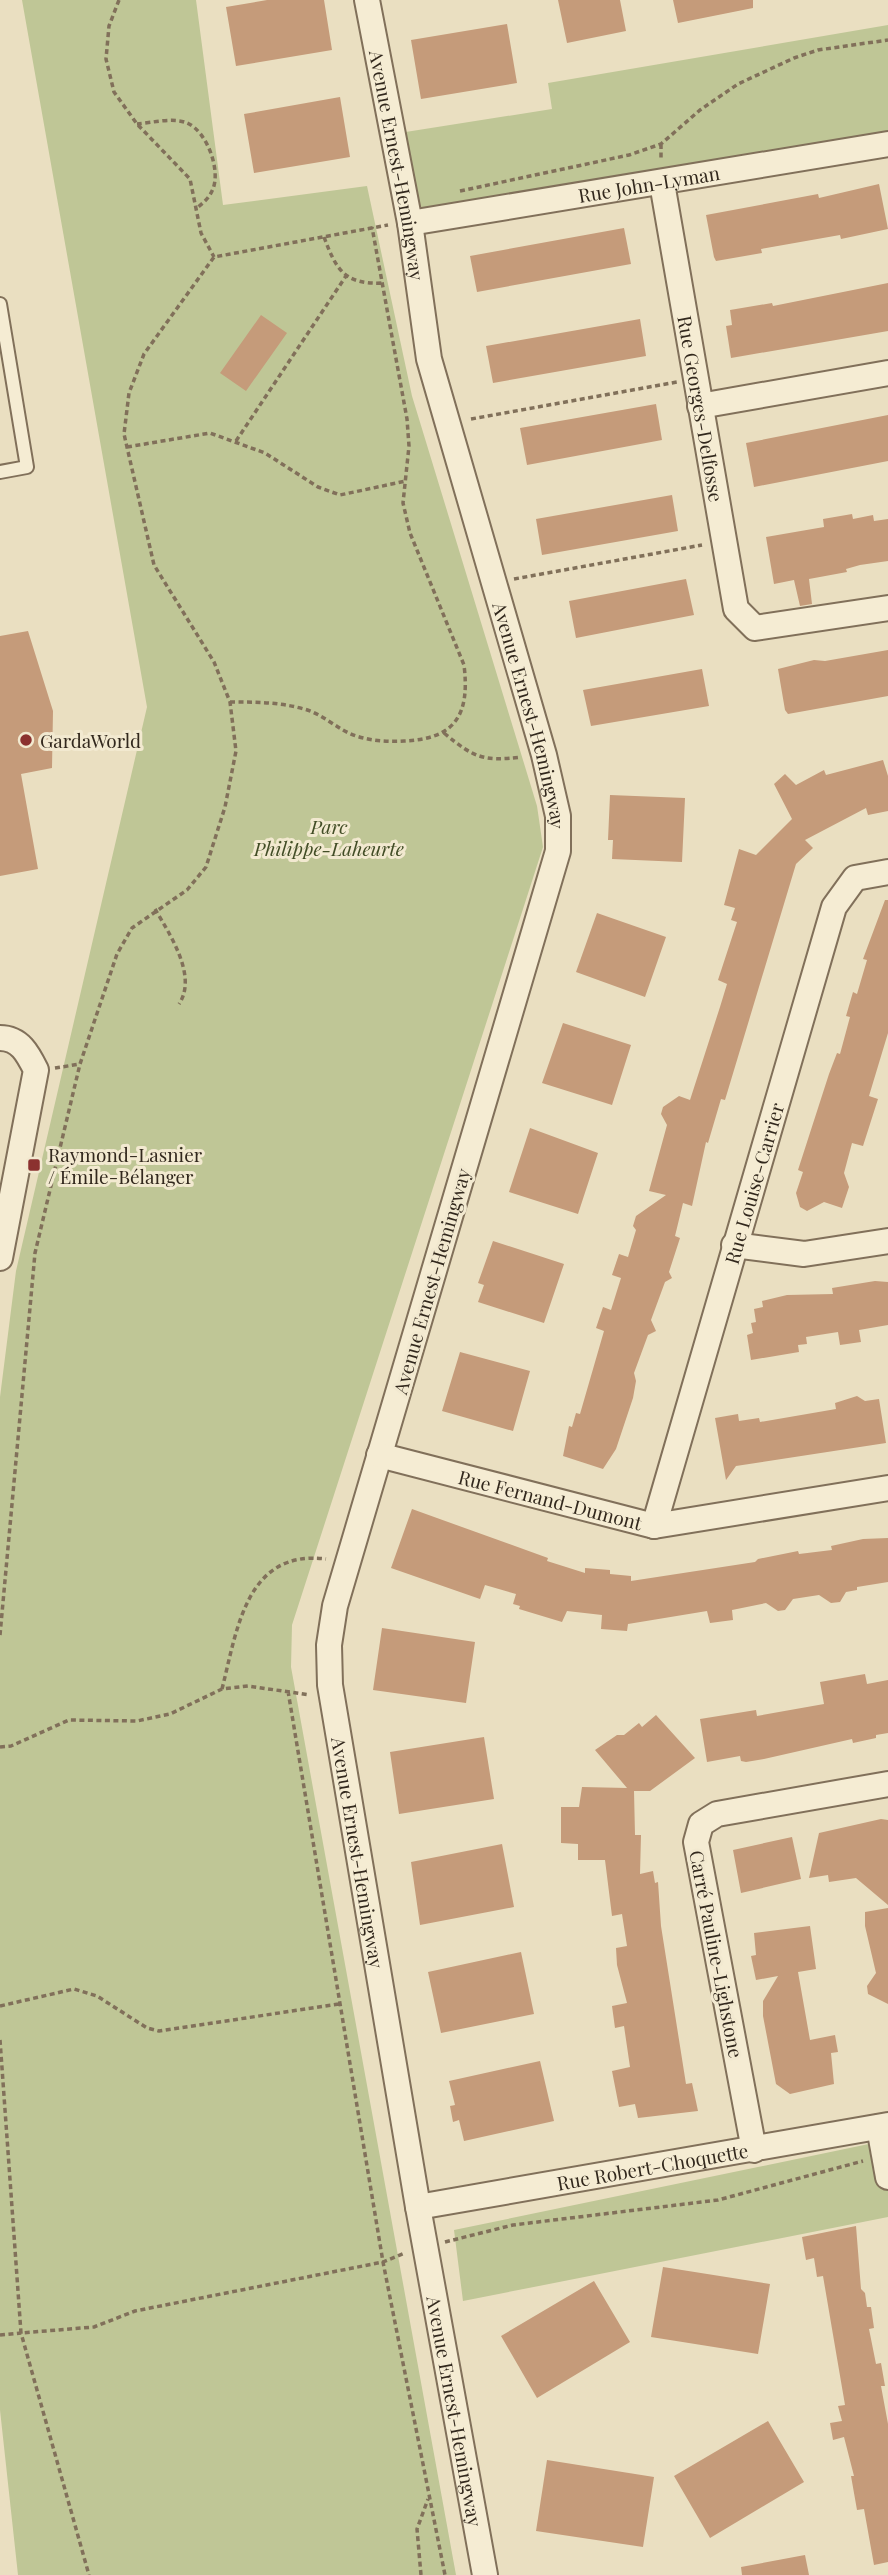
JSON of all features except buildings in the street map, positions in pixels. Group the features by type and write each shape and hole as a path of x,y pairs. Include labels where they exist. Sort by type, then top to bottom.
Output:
{"street":[{"name":"Avenue Ernest-Hemingway","path":"367,0 410,223 429,359 544,755 558,816 558,851 335,1605 329,1645 330,1685 418,2207 485,2575"},
{"name":"Rue John-Lyman","path":"410,223 888,144"},
{"name":"Rue Georges-Delfosse","path":"662,183 736,610 755,628 888,608"},
{"path":"700,406 888,373"},
{"name":"Rue Louise-Carrier","path":"654,1526 834,907 855,878 888,872"},
{"path":"0,1258 36,1070 25,1049 4,1038"},
{"path":"734,1245 804,1254 888,1241"},
{"name":"Rue Fernand-Dumont","path":"379,1455 654,1526 888,1488"},
{"name":"Carré Pauline-Lighstone","path":"754,2150 696,1842 701,1824 717,1814 888,1784"},
{"path":"879,2168 883,2126"},
{"name":"Rue Robert-Choquette","path":"418,2207 883,2126"}],"lane":[{"path":"0,304 27,467 0,472"}],"path":[{"path":"119,0 109,26 106,58 114,92 137,124 190,179 201,233 214,257"},
{"path":"454,194 465,187 629,155 661,144 700,110 738,84 794,58 818,50 888,40"},
{"path":"137,124 177,121 194,127 209,149 215,169 212,191 196,209"},
{"path":"0,1635 35,1253 80,1064 117,954 132,928 155,909 187,890 206,867 225,807 236,751 230,702 214,662 154,565 124,434 129,393 144,354 214,257 372,227 410,223"},
{"path":"230,702 272,702 307,710 355,736 386,742 429,740 444,733 463,711 467,687 464,665 410,533 403,503 408,419 372,227"},
{"path":"324,236 333,260 346,276 370,284 383,283"},
{"path":"236,441 346,276"},
{"path":"448,423 677,382"},
{"path":"127,447 210,433 265,453 318,487 340,495 406,481"},
{"path":"494,582 702,545"},
{"path":"444,733 469,754 485,760 544,755"},
{"path":"155,909 172,937 182,965 185,982 179,1004"},
{"path":"36,1070 80,1064"},
{"path":"222,1689 239,1619 247,1598 279,1564 306,1556 326,1559"},
{"path":"0,1747 11,1746 69,1720 137,1721 170,1714 222,1689 248,1686 310,1695 330,1685"},
{"path":"288,1691 383,2262 444,2575"},
{"path":"0,2006 74,1989 86,1991 147,2028 159,2031 339,2004"},
{"path":"0,2040 21,2333 89,2575"},
{"path":"451,2240 513,2225 718,2200 837,2166 879,2168"},
{"path":"0,2335 94,2327 135,2311 383,2262 411,2250"},
{"path":"421,2575 417,2529 429,2497"}],"green space":[{"name":"Parc Philippe-Laheurte","path":"22,0 196,0 223,205 367,186 412,396 537,806 543,847 292,1625 291,1667 456,2575 18,2575 0,2410 0,1397 16,1271 147,707"},
{"path":"888,25 888,143 410,223 393,134 552,109 548,83"},
{"path":"888,2140 888,2217 463,2301 454,2230"}],"place":[{"name":"GardaWorld","path":"26,740"},
{"name":"Raymond-Lasnier / Émile-Bélanger","path":"34,1165"}]}
